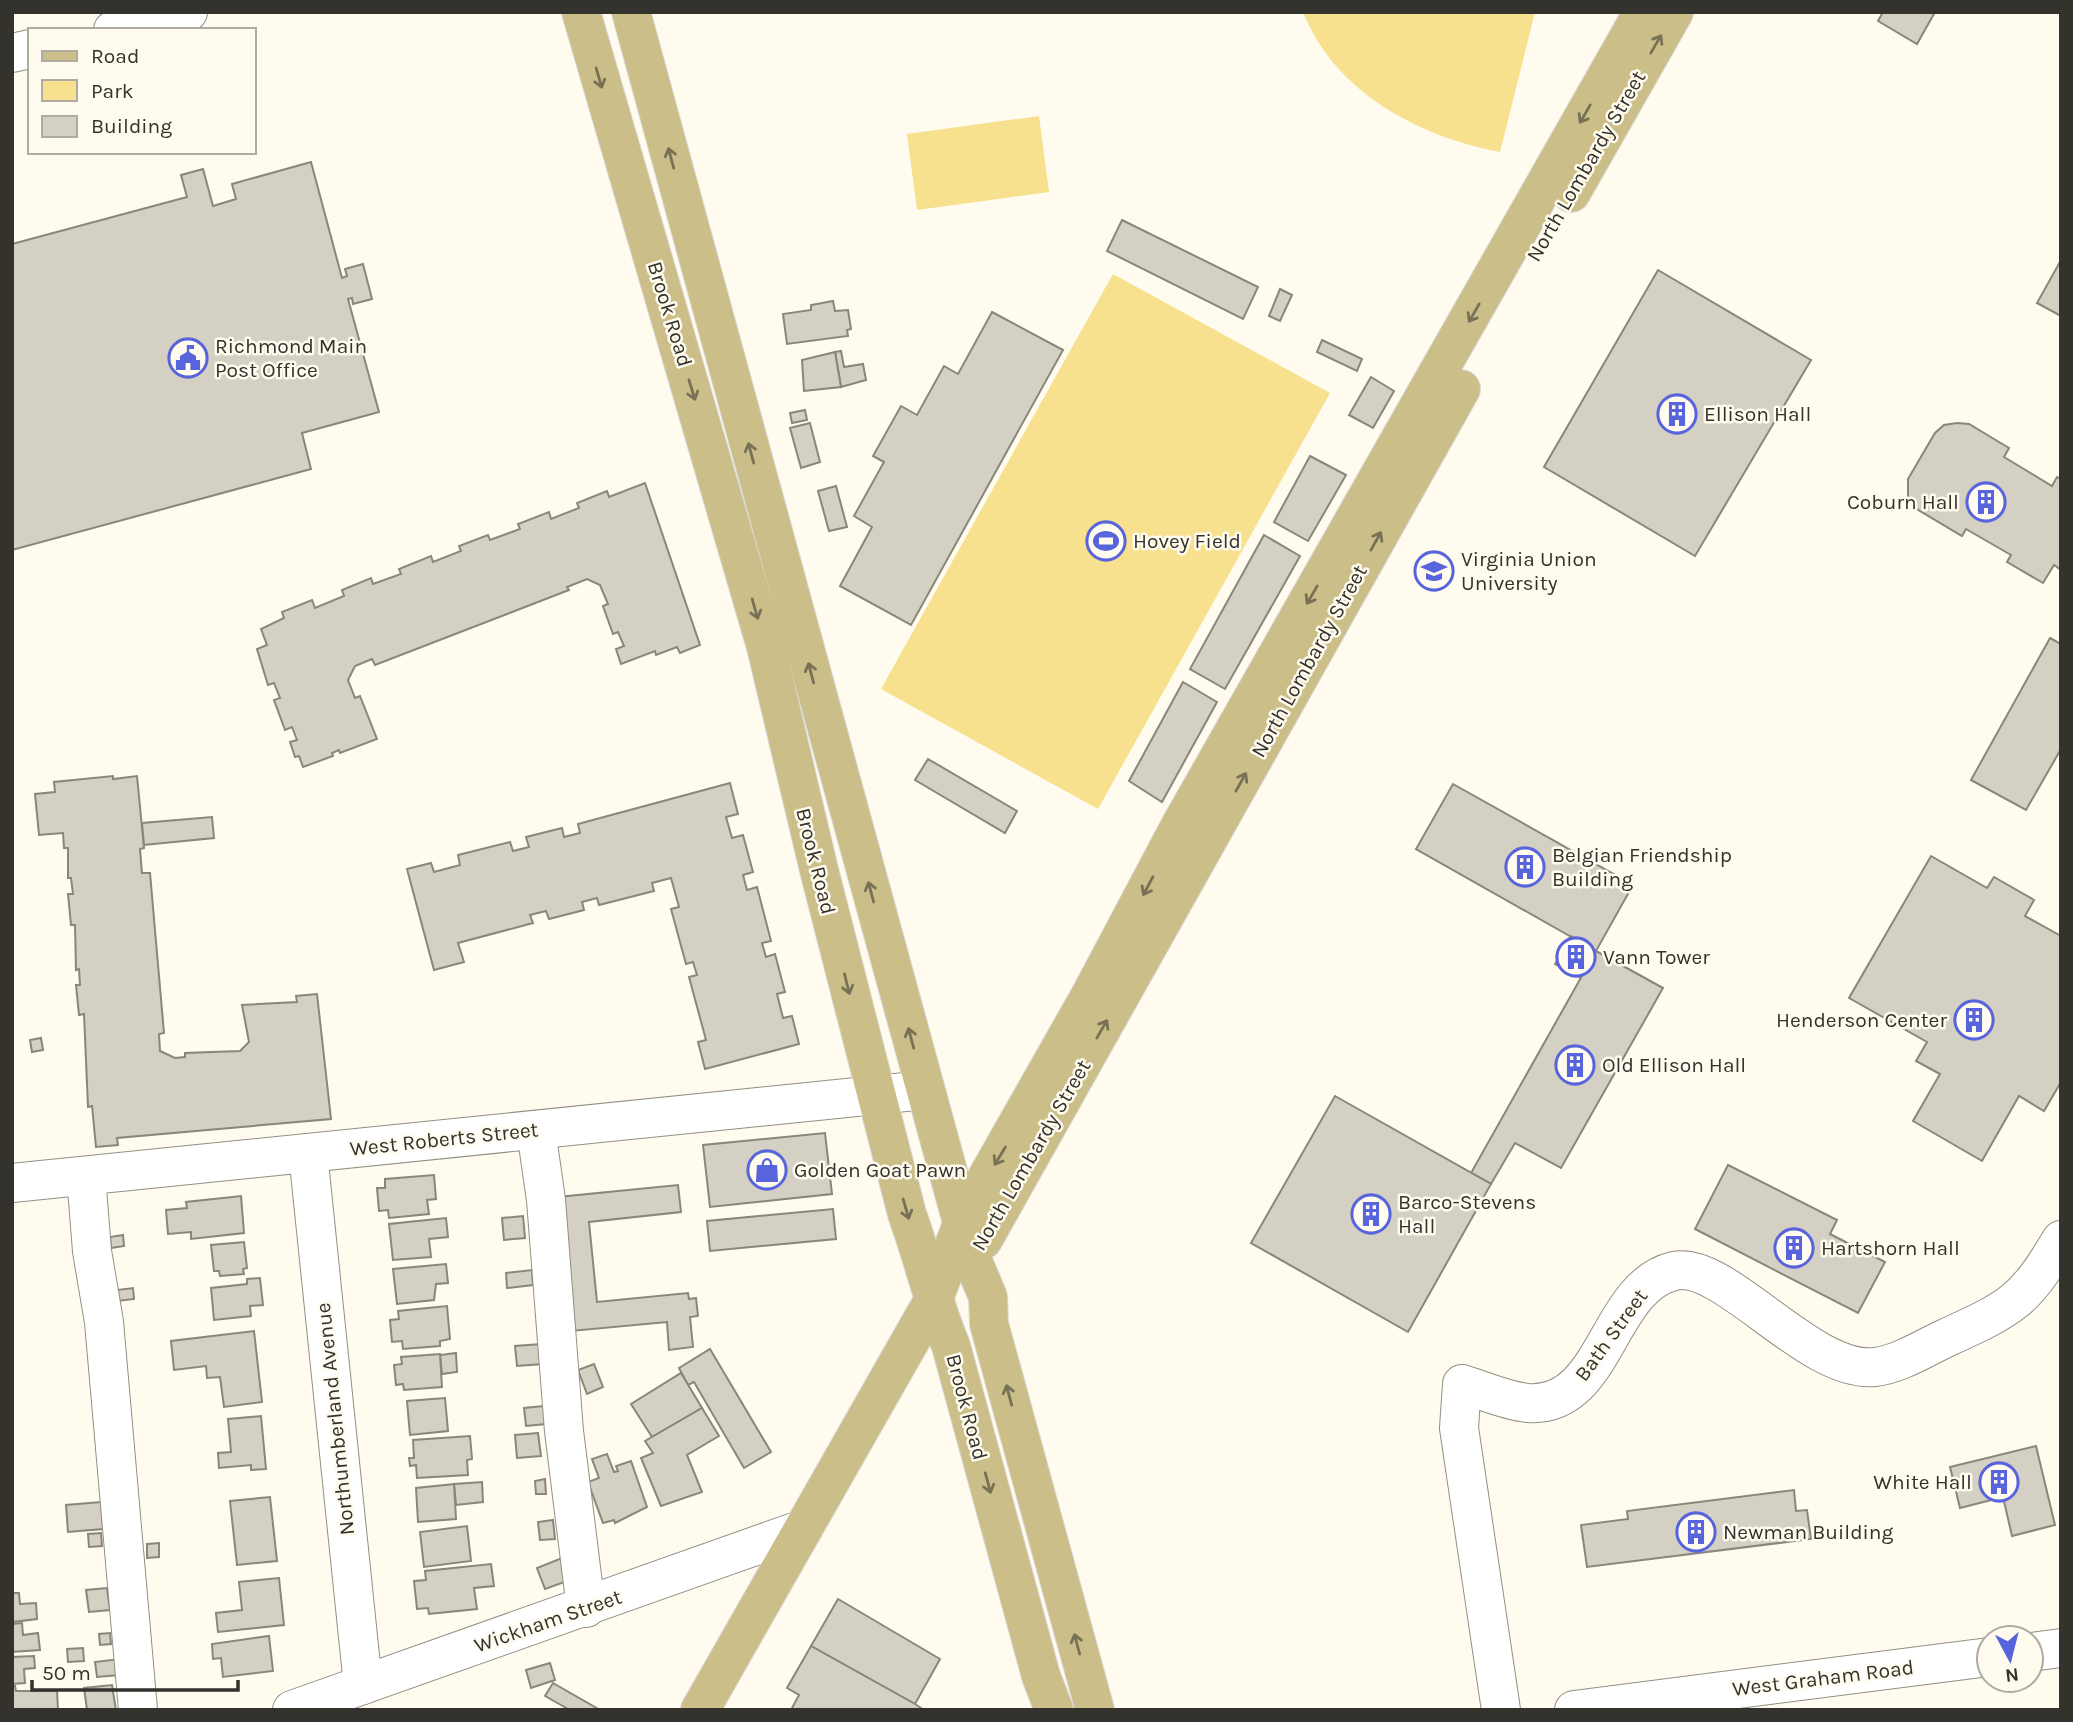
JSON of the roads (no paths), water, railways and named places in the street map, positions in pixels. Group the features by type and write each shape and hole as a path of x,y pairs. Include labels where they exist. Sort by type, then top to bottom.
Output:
{"main road":[{"name":"Brook Road","path":"581,12 766,647 875,1096 933,1301 951,1346 1041,1676 1054,1710"},
{"name":"Brook Road","path":"631,12 925,1090 967,1241 988,1297 989,1324 1095,1710"},
{"name":"North Lombardy Street","path":"967,1241 1091,994 1180,826 1643,12"},
{"name":"North Lombardy Street","path":"700,1710 1674,12"}],"street":[{"path":"121,28 188,12"},
{"name":"West Roberts Street","path":"12,1183 925,1090"},
{"path":"536,1130 546,1200 565,1431 586,1608"},
{"name":"Northumberland Avenue","path":"308,1153 363,1685"},
{"path":"86,1176 92,1251 104,1322 138,1710"},
{"name":"Bath Street","path":"1501,1710 1459,1428 1462,1384 1528,1403 1567,1392 1587,1371 1644,1288 1659,1277 1685,1269 1715,1281 1823,1354 1845,1363 1878,1367 2013,1306 2038,1278 2061,1240"},
{"name":"Wickham Street","path":"292,1710 803,1529"},
{"name":"West Graham Road","path":"1574,1710 1975,1659"}],"place":[{"name":"Richmond Main Post Office","path":"188,358"},
{"name":"Ellison Hall","path":"1677,414"},
{"name":"Coburn Hall","path":"1986,502"},
{"name":"Hovey Field","path":"1106,541"},
{"name":"Virginia Union University","path":"1434,571"},
{"name":"Belgian Friendship Building","path":"1525,867"},
{"name":"Vann Tower","path":"1576,957"},
{"name":"Henderson Center","path":"1974,1020"},
{"name":"Old Ellison Hall","path":"1575,1065"},
{"name":"Golden Goat Pawn","path":"767,1170"},
{"name":"Barco-Stevens Hall","path":"1371,1214"},
{"name":"Hartshorn Hall","path":"1794,1248"},
{"name":"White Hall","path":"1999,1482"},
{"name":"Newman Building","path":"1696,1532"}]}
